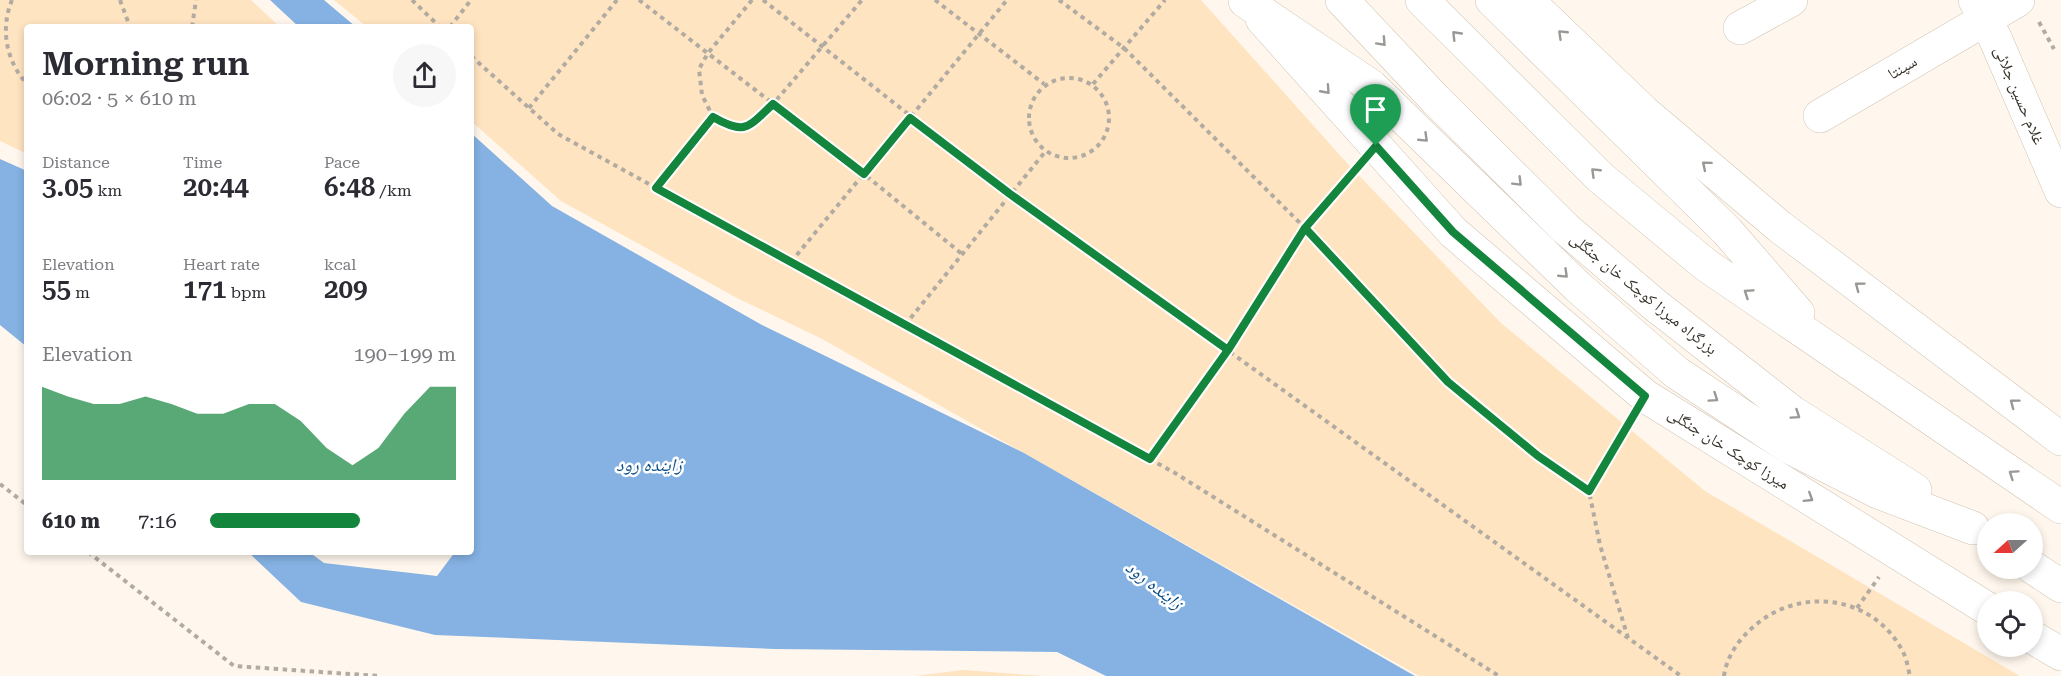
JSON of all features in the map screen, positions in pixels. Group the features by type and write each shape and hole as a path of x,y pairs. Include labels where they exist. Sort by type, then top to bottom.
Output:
{"main road":[{"path":"1244,0 1371,86 1578,287 1677,373 1789,447 1878,492 1977,530"},
{"name":"میرزا کوچک خان جنگلی","path":"1244,0 1453,232 1645,396 1977,602"},
{"name":"بزرگراه میرزا کوچک خان جنگلی","path":"1342,0 1436,100 1565,228 1655,305 1792,412 1977,529"},
{"path":"1422,0 1601,178 1706,265 2061,507"},
{"path":"1492,0 1727,231 1827,347"},
{"path":"1527,0 1644,112 1780,227 2061,438"},
{"path":"1740,28 1791,0"},
{"name":"سپنتا","path":"1820,116 1980,9 2018,0"},
{"name":"غلام حسین جلائی","path":"1980,9 2061,191"},
{"path":"2043,574 2061,586"},
{"path":"2043,643 2061,654"}],"path":[{"path":"12,0 2,27 4,49 13,69 24,81"},
{"path":"120,0 129,24"},
{"path":"192,24 196,0"},
{"path":"412,0 437,24"},
{"path":"452,24 471,0"},
{"path":"529,108 617,0"},
{"path":"639,0 864,174 962,254"},
{"path":"752,0 708,53 699,69 702,94 713,117 733,129 750,126 773,104 862,0"},
{"path":"763,0 910,118 1010,194 1681,676"},
{"path":"935,0 1044,84"},
{"path":"791,262 1007,0"},
{"path":"1059,0 1124,48 1305,228 1448,382 1538,456 1589,491"},
{"path":"1093,84 1165,0"},
{"path":"474,59 558,134 1150,459 1499,676"},
{"path":"1068,76 1093,84 1108,105 1108,131 1093,152 1069,160 1045,152 1029,131 1029,105 1044,84 1068,76"},
{"path":"656,188 713,117"},
{"path":"1150,459 1228,350 1305,228 1376,146"},
{"path":"905,325 1045,152"},
{"path":"1628,638 1600,545 1589,491 1645,396"},
{"path":"0,484 24,503"},
{"path":"1856,608 1897,552"},
{"path":"92,555 234,666 379,676"},
{"path":"1724,676 1738,642 1761,618 1791,603 1824,600 1856,608 1884,627 1904,654 1910,676"}],"shaded area":[{"path":"0,0 251,0 277,24 24,24 24,153 0,141"},
{"path":"334,0 1201,0 1346,162 1501,323 1705,491 1977,651 1977,657 1988,657 2020,676 1419,676 822,339 735,297 561,201 474,124 474,24 363,24"},
{"path":"963,670 1045,676 915,676"}],"water":[{"path":"270,0 324,0 352,24 296,24"},
{"name":"زاینده رود","path":"474,136 552,206 762,325 1024,453 1415,676 1106,676 1057,652 775,649 435,635 301,602 251,555 313,555 324,563 437,576 453,555 474,555"},
{"path":"0,159 24,170 24,345 0,325"}],"route":[{"path":"1376,146 1305,228 1228,350 1150,459 656,188 713,117 733,129 750,126 773,104 864,174 910,118 1010,194 1228,350 1267,289 1305,228 1448,382 1538,456 1589,491 1645,396 1453,232 1376,146"}]}
